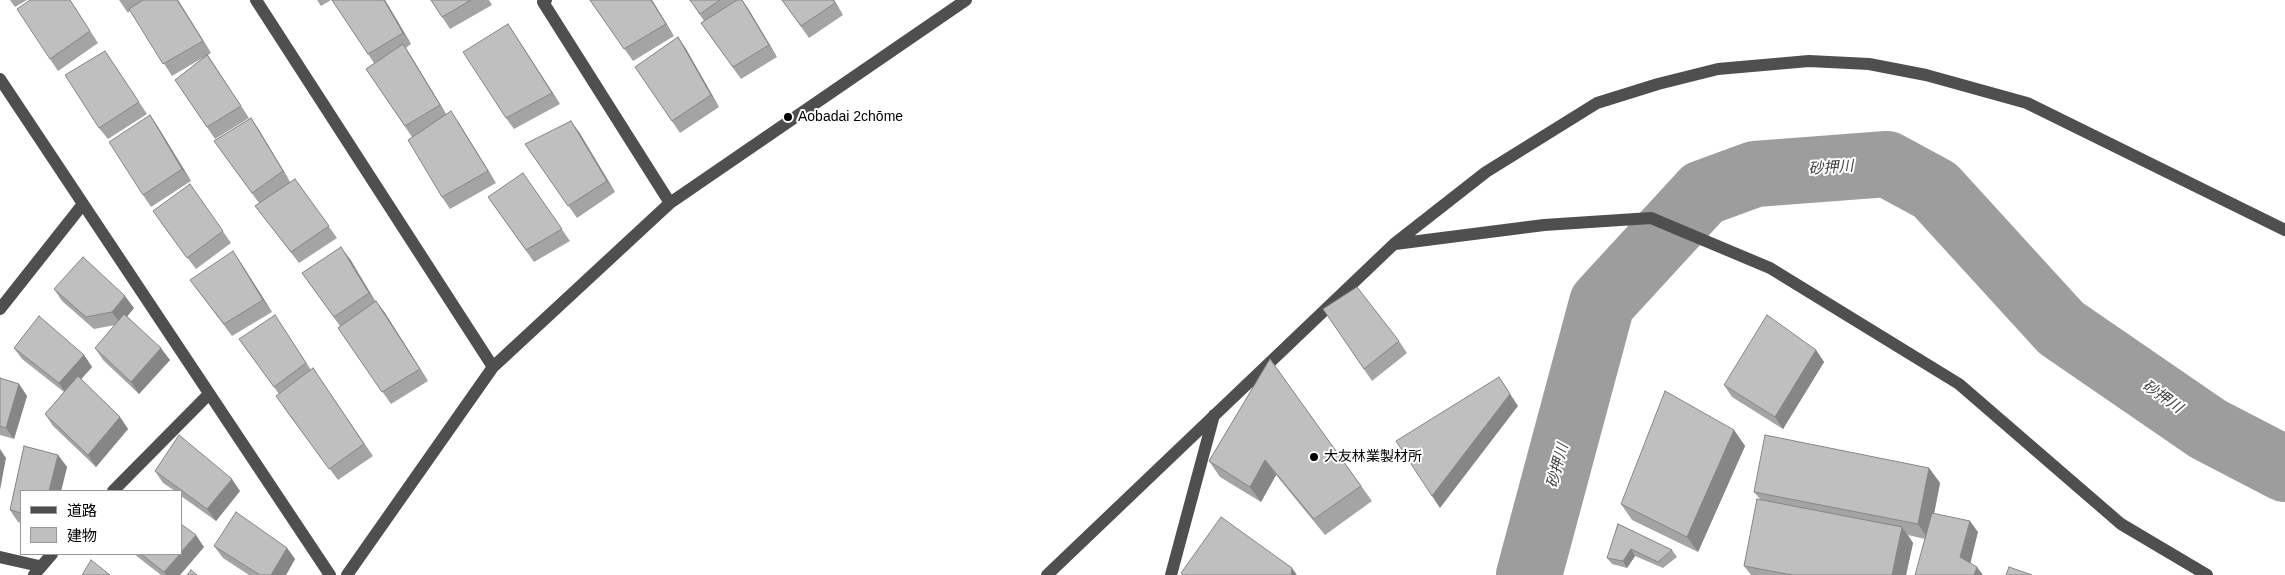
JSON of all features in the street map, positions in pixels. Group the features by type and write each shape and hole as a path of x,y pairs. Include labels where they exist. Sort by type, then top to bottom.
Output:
{"street":[{"path":"256,0 493,366"},
{"path":"546,0 543,2 670,203"},
{"path":"347,575 493,366 670,203 966,0"},
{"path":"1047,575 1394,244 1486,172 1597,103 1718,69 1809,61 1869,64 1926,75 2027,103 2285,230"},
{"path":"0,79 330,575"},
{"path":"0,309 83,204"},
{"path":"1394,244 1544,225 1651,218 1770,268 1959,384 2121,524 2207,575"},
{"path":"114,490 209,394"},
{"path":"1170,575 1215,413"},
{"path":"0,557 37,571 51,555"}],"building":[{"path":"30,0 70,0 90,31 50,59 17,9"},
{"path":"143,0 177,0 203,41 163,64 129,9"},
{"path":"332,0 384,0 403,33 368,54"},
{"path":"431,0 471,0 442,17"},
{"path":"590,0 651,0 666,24 624,49"},
{"path":"690,0 720,0 700,14"},
{"path":"737,0 742,0 769,45 733,67 701,23"},
{"path":"782,0 833,0 835,3 801,26"},
{"path":"508,24 552,93 506,118 463,52"},
{"path":"678,37 711,95 672,121 635,67"},
{"path":"403,44 440,105 405,126 366,69"},
{"path":"105,51 139,102 99,128 65,75"},
{"path":"207,55 241,106 207,127 175,80"},
{"path":"451,111 488,171 442,197 408,140"},
{"path":"150,115 182,169 143,195 109,142"},
{"path":"251,118 283,171 252,193 214,141"},
{"path":"571,121 607,181 568,206 525,144"},
{"path":"523,173 562,229 526,250 488,197"},
{"path":"295,179 329,226 291,252 255,206"},
{"path":"190,184 223,231 187,258 153,211"},
{"path":"341,247 369,293 334,317 302,273"},
{"path":"233,251 263,300 224,324 190,280"},
{"path":"83,257 125,296 112,312 86,317 54,289"},
{"path":"1357,287 1399,341 1364,369 1323,309"},
{"path":"376,301 420,369 382,392 338,328"},
{"path":"124,314 161,348 131,382 95,348"},
{"path":"275,315 306,363 274,387 239,339"},
{"path":"1767,315 1816,350 1775,417 1724,385"},
{"path":"39,316 84,355 59,383 14,348"},
{"path":"1270,359 1361,486 1314,519 1265,460 1250,487 1209,461"},
{"path":"313,368 364,444 329,469 276,396"},
{"path":"78,376 120,417 88,455 45,414"},
{"path":"1499,377 1510,394 1432,496 1396,441"},
{"path":"0,378 19,384 6,428 0,426"},
{"path":"1665,391 1734,430 1687,537 1621,504"},
{"path":"179,435 232,479 207,509 155,471"},
{"path":"1765,435 1929,468 1918,524 1754,492"},
{"path":"24,446 58,455 49,490 20,490 20,513 10,510"},
{"path":"1757,499 1902,527 1892,575 1792,575 1744,566"},
{"path":"236,512 287,548 271,575 260,575 214,546"},
{"path":"1932,513 1970,521 1960,557 1977,567 1974,575 1915,575"},
{"path":"1221,517 1292,568 1291,575 1183,575 1181,573"},
{"path":"1618,524 1672,550 1658,562 1631,549 1623,561 1607,558"},
{"path":"182,525 196,535 182,551"},
{"path":"142,555 179,555 164,572"},
{"path":"91,560 110,575 82,575"},
{"path":"2009,567 2032,575 2006,575"},
{"path":"191,570 197,575 187,575"}],"waterway":[{"name":"砂押川","path":"1529,575 1602,303 1703,193 1755,174 1887,164 1935,190 2061,328 2208,429 2285,469"}],"place":[{"name":"Aobadai 2chōme","path":"788,117"},
{"name":"大友林業製材所","path":"1314,457"}]}
